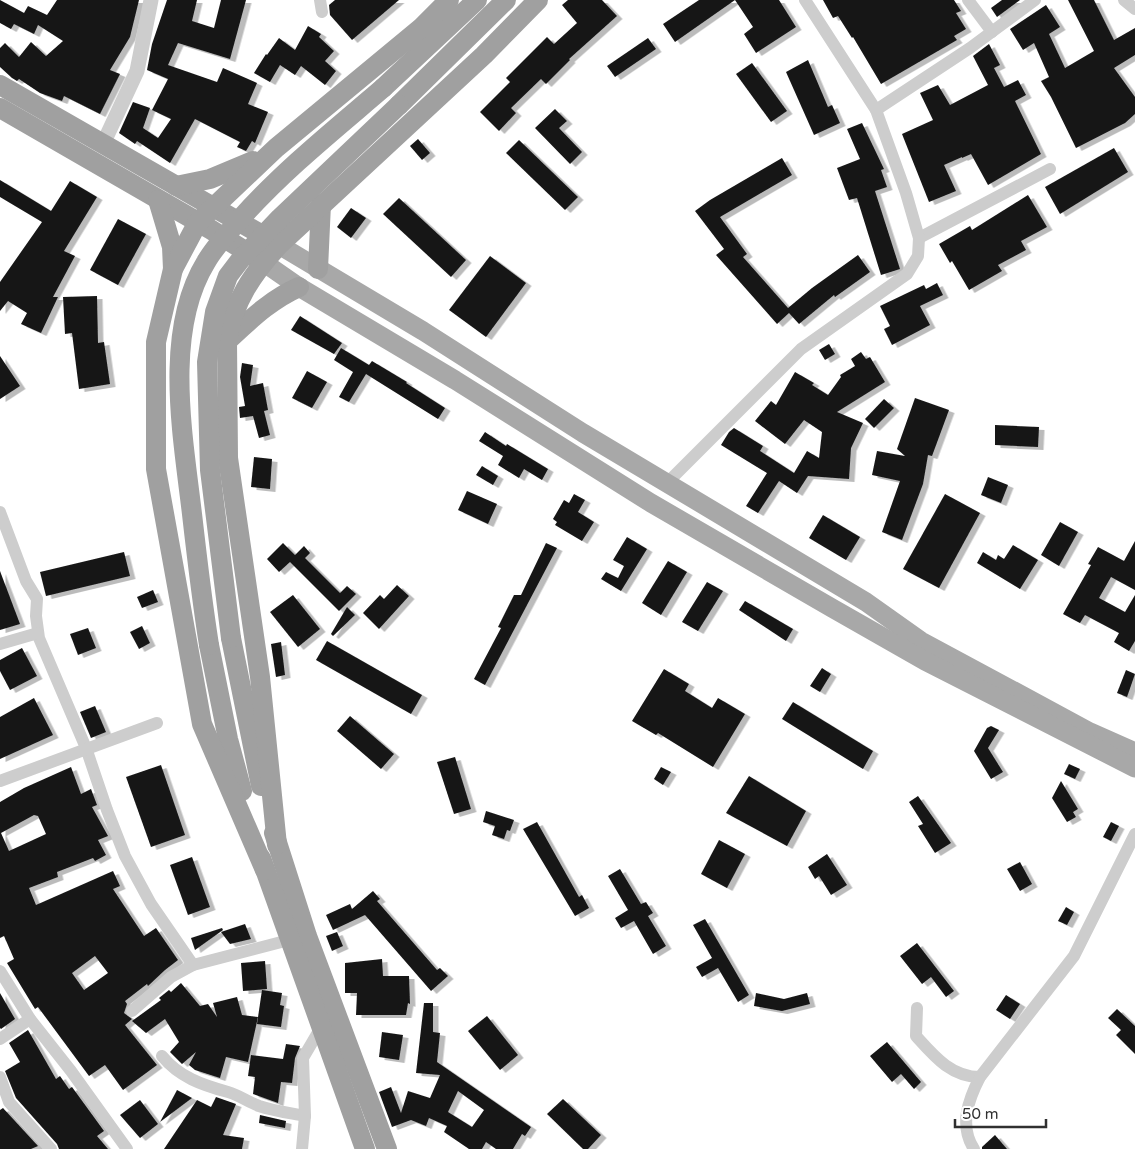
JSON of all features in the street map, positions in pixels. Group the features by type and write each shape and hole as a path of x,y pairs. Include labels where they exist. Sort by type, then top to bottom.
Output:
{"highway":[{"path":"265,870 202,724 156,469 156,342 173,269 198,222 276,148 421,28 449,0"},
{"path":"364,1149 265,870 228,739 201,595 185,462 179,370 187,302 205,263 214,251 259,199 311,148 383,88 477,0"},
{"path":"388,1149 307,936 277,845 258,775 231,638 210,470 207,362 215,312 228,276 241,259 280,218 506,0"},
{"path":"277,845 260,677 228,458 227,341 230,323 242,291 263,262 279,245 321,204 484,55 538,0"},
{"path":"0,85 279,245"},
{"path":"0,108 198,222 263,262"},
{"path":"176,186 210,179 231,172 276,148"},
{"path":"158,200 172,247 173,269"},
{"path":"318,269 321,204"},
{"path":"227,341 261,309 279,296 299,287"}],"main road":[{"path":"279,245 423,331 583,433 668,482 866,602 921,641 1090,732 1135,752"},
{"path":"263,262 299,287 455,380 651,503 925,661 1135,768"}],"street":[{"path":"103,144 137,71 151,0"},
{"path":"668,482 801,349 907,274 918,256 919,238 906,193 876,110 805,0"},
{"path":"968,0 992,32"},
{"path":"876,110 1036,0"},
{"path":"1124,0 1135,9"},
{"path":"919,238 1050,169"},
{"path":"0,512 26,581 37,599 38,633 86,748 125,856 152,904 193,965"},
{"path":"0,644 38,633"},
{"path":"0,781 157,723"},
{"path":"974,1149 966,1127 966,1110 980,1078 1074,956 1135,834"},
{"path":"132,1011 171,977 193,965 289,940"},
{"path":"0,971 30,1019 72,1071 127,1149"},
{"path":"917,1008 916,1036 948,1068 968,1077 980,1078"},
{"path":"0,1039 30,1019"},
{"path":"302,1149 305,1116 303,1058 320,1029"},
{"path":"162,1056 172,1068 184,1076 215,1090 232,1094 260,1106 305,1116"},
{"path":"0,1077 9,1102 51,1149"}],"building":[{"path":"0,0 24,13 28,6 47,15 57,0 139,0 130,37 110,70 120,74 100,114 64,96 62,101 40,93 19,79 17,81 12,78 0,67 0,48 5,43 19,57 31,42 46,56 63,41 38,25 34,34 14,24 11,29 0,23"},
{"path":"167,0 197,0 192,21 214,28 221,0 246,0 230,59 178,43 168,65 217,82 223,68 257,83 248,104 268,112 255,143 252,141 246,151 237,147 240,142 195,119 170,163 137,141 135,144 119,133 133,102 150,108 143,128 158,138 171,119 152,110 168,79 147,70 152,44"},
{"path":"335,0 399,0 352,40 330,15 329,5"},
{"path":"568,0 602,0 617,16 569,59 546,84 541,79 511,108 516,113 499,131 480,112 510,82 506,78 547,37 554,44 577,23 562,5"},
{"path":"699,0 735,0 675,42 663,24"},
{"path":"735,0 779,0 796,27 756,53 744,34 753,27"},
{"path":"823,0 954,0 961,11 956,13 966,29 954,36 957,40 881,84 853,37 838,16 833,18"},
{"path":"1002,0 1020,0 997,17 991,8"},
{"path":"1068,0 1094,0 1114,40 1135,28 1135,55 1114,68 1135,97 1135,114 1125,123 1076,148 1041,81 1049,77 1034,43 1023,50 1010,29 1046,5 1060,27 1049,34 1065,68 1094,51"},
{"path":"308,26 321,34 319,37 334,51 325,61 336,71 325,85 301,66 295,75 280,65 270,82 254,73 279,38 295,50"},
{"path":"648,38 656,49 615,77 607,66"},
{"path":"989,44 1000,65 994,68 1004,87 1018,80 1026,95 1015,101 1041,154 988,185 971,154 962,157 944,165 956,191 929,202 902,134 933,120 920,93 938,85 950,105 988,85 973,56"},
{"path":"808,60 828,107 832,105 840,123 814,135 786,72"},
{"path":"752,63 787,111 771,122 736,74"},
{"path":"555,109 567,121 559,128 582,152 570,164 535,128"},
{"path":"862,123 884,169 881,170 887,187 875,191 900,269 881,275 857,198 849,200 837,168 860,159 847,129"},
{"path":"418,139 430,153 422,160 410,146"},
{"path":"519,140 578,197 565,210 506,153"},
{"path":"1114,148 1128,172 1060,214 1045,187"},
{"path":"782,158 792,175 720,217 747,254 743,257 788,308 858,255 870,272 835,297 834,295 799,324 789,313 777,324 716,255 724,249 695,211 710,200"},
{"path":"0,180 51,211 70,181 97,197 64,251 75,256 53,297 58,297 41,333 21,324 27,313 8,301 0,311 0,282 42,222 0,197"},
{"path":"1028,195 1047,227 1021,241 1026,250 998,265 1002,271 969,290 952,261 950,263 939,244 970,226 972,230"},
{"path":"399,198 466,260 451,277 383,214"},
{"path":"351,208 366,218 351,238 337,227"},
{"path":"118,219 146,234 118,285 90,270"},
{"path":"490,256 526,283 486,337 449,310"},
{"path":"937,283 943,295 920,306 930,325 892,345 884,329 890,326 880,306 924,285 926,289"},
{"path":"97,296 98,343 104,342 110,384 79,389 72,333 65,334 63,297"},
{"path":"300,316 342,343 334,354 291,330"},
{"path":"829,344 835,354 825,360 819,350"},
{"path":"341,348 369,365 372,361 445,408 438,419 366,374 349,402 339,397 353,372 334,360"},
{"path":"861,352 866,359 870,357 885,382 837,412 863,423 851,448 849,479 808,476 797,493 779,481 758,513 746,506 767,473 721,445 729,432 734,428 763,446 760,451 794,473 807,451 819,458 822,432 804,420 785,444 755,421 771,401 776,405 795,372 814,383 812,385 828,395 841,377 840,375 855,366 851,359"},
{"path":"0,356 20,386 0,399"},
{"path":"242,363 253,365 250,386 263,383 268,410 264,411 270,435 259,438 253,416 240,418 239,407 245,406 240,377"},
{"path":"307,371 327,382 312,408 292,398"},
{"path":"915,398 949,410 932,456 928,455 923,484 902,540 882,532 900,481 872,475 877,451 905,456 897,449"},
{"path":"884,399 894,408 874,428 865,419"},
{"path":"995,425 1039,427 1038,447 995,445"},
{"path":"485,432 548,469 542,480 524,469 519,478 498,465 503,456 479,441"},
{"path":"254,457 272,459 270,489 251,487"},
{"path":"482,466 498,476 493,485 476,475"},
{"path":"988,477 1008,485 1001,503 981,495"},
{"path":"467,491 497,504 488,524 458,510"},
{"path":"574,494 585,500 578,512 594,522 582,541 555,525 557,522 553,519 564,500 569,503"},
{"path":"945,494 980,513 939,588 903,569"},
{"path":"823,515 860,537 846,560 809,538"},
{"path":"1060,522 1078,532 1059,566 1041,555"},
{"path":"627,537 647,549 621,591 601,579 606,572 618,578 624,566 613,560"},
{"path":"1135,541 1135,590 1111,577 1099,598 1125,612 1135,595 1135,641 1129,651 1114,642 1119,633 1085,615 1080,623 1063,614 1091,565 1088,564 1098,547 1124,561"},
{"path":"283,543 295,555 304,546 310,553 305,558 340,593 347,586 356,594 339,611 290,562 279,572 267,559"},
{"path":"546,543 557,548 485,685 474,679 501,628 498,627 514,595 521,595"},
{"path":"1013,545 1038,560 1020,589 977,563 983,552 996,560 998,555 1004,559"},
{"path":"124,552 130,576 46,596 40,572"},
{"path":"668,561 687,572 661,615 642,603"},
{"path":"0,571 20,624 0,630"},
{"path":"707,582 723,591 698,631 682,622"},
{"path":"397,585 409,596 379,629 363,613 380,595 384,599"},
{"path":"153,590 158,602 142,608 137,597"},
{"path":"293,595 320,629 298,647 270,612"},
{"path":"745,601 793,629 786,641 739,610"},
{"path":"347,607 355,615 333,636 331,634"},
{"path":"142,626 150,643 139,649 130,632"},
{"path":"88,628 96,648 78,655 70,634"},
{"path":"327,641 422,695 411,714 316,660"},
{"path":"281,642 285,675 276,677 271,644"},
{"path":"22,648 37,676 10,690 0,671 0,660"},
{"path":"822,668 831,674 820,692 810,686"},
{"path":"664,669 689,684 685,691 712,708 718,698 745,714 713,767 658,733 656,735 632,721"},
{"path":"1126,670 1135,674 1127,697 1117,693"},
{"path":"34,698 53,735 0,759 0,717"},
{"path":"793,702 873,751 863,769 782,719"},
{"path":"95,706 106,732 91,738 80,712"},
{"path":"350,716 394,754 381,769 337,731"},
{"path":"991,726 999,730 988,748 1003,772 991,779 974,751 987,728"},
{"path":"455,757 471,809 454,814 437,762"},
{"path":"1069,764 1080,769 1075,779 1064,774"},
{"path":"161,765 185,835 151,847 126,777"},
{"path":"71,767 81,794 91,789 97,805 92,807 108,836 98,840 106,855 95,861 93,858 57,872 58,877 29,888 36,905 113,871 120,886 113,889 144,936 156,928 178,960 148,986 147,984 125,1001 127,1004 124,1013 132,1019 125,1025 157,1065 123,1090 105,1065 89,1076 38,1007 35,1009 7,963 14,959 4,936 0,938 0,802 24,788","holes":["34,815 38,816 46,834 9,851 1,833","95,956 108,973 84,990 72,973"]},
{"path":"661,767 671,772 663,785 654,779"},
{"path":"749,776 806,811 787,846 726,813"},
{"path":"1061,781 1078,809 1073,812 1076,817 1067,822 1052,798"},
{"path":"918,796 951,843 935,853 918,826 923,824 909,802"},
{"path":"486,811 514,820 510,831 507,830 504,839 492,835 495,826 483,822"},
{"path":"537,822 579,897 582,895 589,908 575,916 523,829"},
{"path":"1111,822 1119,826 1111,841 1103,837"},
{"path":"719,840 745,854 727,888 701,874"},
{"path":"827,854 847,885 831,895 819,876 815,879 808,867"},
{"path":"192,857 210,907 188,915 170,865"},
{"path":"1020,862 1032,884 1020,891 1007,869"},
{"path":"620,869 641,904 646,902 653,913 648,916 666,946 653,954 634,921 621,928 615,918 628,910 608,876"},
{"path":"373,891 380,899 377,901 437,970 440,968 448,976 431,991 365,915 333,930 326,915 350,904 352,909"},
{"path":"1066,907 1074,912 1067,925 1058,921"},
{"path":"705,919 749,995 738,1002 718,968 702,977 696,967 712,958 693,925"},
{"path":"245,924 251,939 230,944 221,932"},
{"path":"222,928 223,930 195,950 191,938"},
{"path":"337,932 343,946 332,951 326,936"},
{"path":"917,943 954,991 946,997 931,977 922,984 900,956"},
{"path":"382,959 383,976 409,976 410,1004 408,1003 406,1015 356,1015 357,993 345,993 345,963"},
{"path":"265,961 267,989 243,991 241,963"},
{"path":"181,983 200,1006 208,1004 217,1017 213,1003 237,997 242,1015 258,1017 248,1062 226,1057 220,1078 195,1070 189,1065 196,1052 182,1064 170,1052 179,1042 165,1019 146,1033 132,1021 161,1000 159,998 169,990 171,992"},
{"path":"262,990 282,993 280,1005 284,1006 281,1027 257,1024"},
{"path":"0,993 15,1019 1,1029 0,1028"},
{"path":"756,993 784,999 807,993 810,1004 782,1011 754,1006"},
{"path":"1006,995 1020,1004 1010,1019 996,1010"},
{"path":"424,1003 433,1003 433,1032 440,1033 437,1062 531,1127 525,1136 522,1134 513,1149 496,1149 486,1142 482,1149 469,1149 444,1132 447,1126 429,1118 426,1126 411,1120 392,1127 379,1092 391,1087 401,1113 408,1091 430,1098 440,1075 416,1073","holes":["458,1091 484,1110 472,1127 448,1112"]},
{"path":"1117,1009 1135,1026 1135,1054 1116,1035 1121,1030 1108,1018"},
{"path":"487,1016 518,1055 500,1070 468,1031"},
{"path":"28,1030 56,1079 60,1076 69,1089 72,1087 104,1131 97,1136 108,1149 59,1149 57,1144 16,1098 5,1071 20,1062 9,1043"},
{"path":"382,1032 403,1035 399,1060 379,1057"},
{"path":"887,1042 921,1082 914,1089 901,1074 892,1082 870,1056"},
{"path":"286,1044 300,1046 295,1058 292,1083 281,1082 278,1103 253,1094 255,1077 248,1076 251,1055 283,1059"},
{"path":"177,1090 192,1098 160,1122"},
{"path":"216,1097 236,1104 223,1135 244,1138 242,1149 164,1149 197,1100 211,1107"},
{"path":"563,1099 601,1135 588,1149 583,1149 547,1114"},
{"path":"140,1100 158,1124 140,1138 120,1115"},
{"path":"3,1108 38,1146 31,1149 0,1149 0,1110"},
{"path":"260,1115 286,1121 285,1128 259,1123"},
{"path":"995,1135 1007,1149 982,1149 982,1147"}]}
